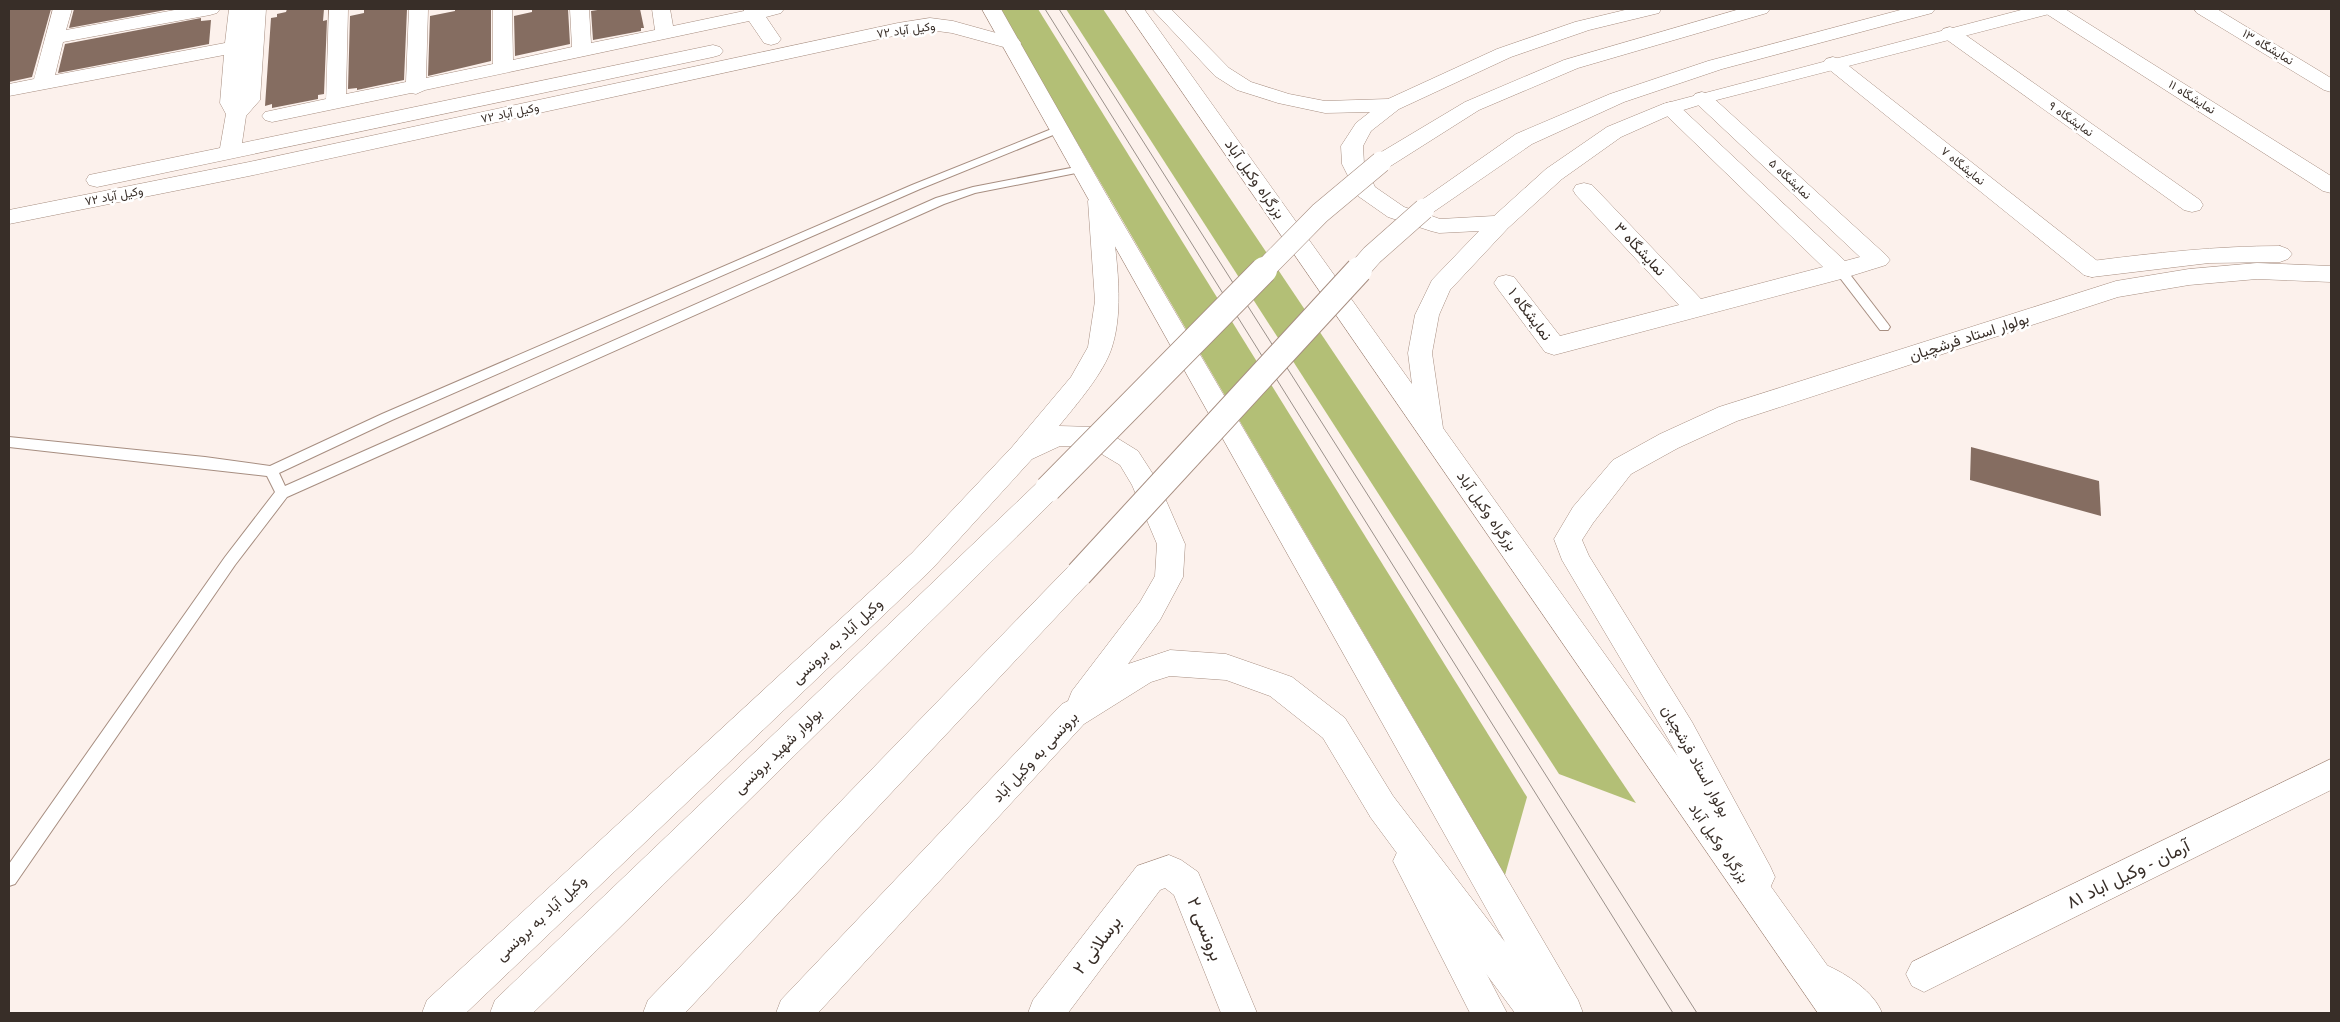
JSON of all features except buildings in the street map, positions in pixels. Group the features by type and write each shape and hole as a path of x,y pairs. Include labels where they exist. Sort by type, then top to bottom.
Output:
{"main road":[{"path":"43,84 58,23 140,30 210,9"},
{"path":"236,114 230,103 238,9"},
{"path":"230,151 236,114 250,100 257,9"},
{"path":"336,104 338,9"},
{"path":"416,88 418,9"},
{"path":"502,9 503,69"},
{"path":"579,9 582,52"},
{"path":"661,9 665,35"},
{"path":"272,116 416,88 665,35 754,11 774,9"},
{"name":"۷۲ وکیل آباد","path":"9,216 249,169 626,79 771,39 894,14 910,9"},
{"path":"991,9 1099,201 1565,1013"},
{"name":"بزرگراه وکیل آباد","path":"1135,9 1838,1013"},
{"path":"1161,9 1222,72 1244,86 1285,99 1325,107 1392,105"},
{"path":"1500,223 1439,226 1396,212 1366,191 1353,164 1352,146 1363,127 1392,105 1504,53 1582,26 1652,9"},
{"name":"بولوار شهید برونسی","path":"508,1013 1048,489 1320,213 1381,162 1472,106 1571,64 1760,9"},
{"path":"660,1013 1079,574 1372,255 1424,209 1524,139 1616,98 1715,65 1925,9"},
{"path":"1432,433 1420,353 1427,315 1440,286 1500,223 1554,174 1614,132 1670,108 1702,98 2046,9"},
{"name":"نمایشگاه ۱۱","path":"2052,9 2331,186"},
{"name":"نمایشگاه ۱۳","path":"2204,9 2331,86"},
{"path":"754,11 771,39"},
{"name":"۷۲ وکیل آباد","path":"9,199 230,151 898,29 931,17 953,27 1010,43"},
{"name":"نمایشگاه ۹","path":"1950,33 2192,205"},
{"path":"9,90 235,47"},
{"name":"نمایشگاه ۷","path":"1834,63 2116,289"},
{"name":"نمایشگاه ۵","path":"1702,98 1878,260 1841,271"},
{"path":"1670,108 1841,271"},
{"name":"نمایشگاه ۳","path":"1584,190 1696,308"},
{"name":"وکیل آباد به برونسی","path":"440,1013 922,561 1021,454 1080,383 1100,347 1107,300 1099,201"},
{"path":"2092,269 2242,253 2312,255 2331,258"},
{"path":"1696,308 1841,271"},
{"name":"بولوار استاد فرشچیان","path":"1805,966 1682,732 1576,560 1568,539 1583,515 1622,467 1669,441 1728,414 2116,289 2189,277 2257,271 2331,274"},
{"name":"نمایشگاه ۱","path":"1506,283 1554,346 1696,308"},
{"path":"1021,454 1057,436 1095,437 1129,458 1144,482 1171,544 1169,576 1150,611 1073,714"},
{"name":"برونسی به وکیل آباد","path":"794,1013 984,812 1073,714 1142,671 1170,663 1226,667 1281,686 1334,728 1382,807"},
{"name":"آرمان - وکیل اباد ۸۱","path":"1924,974 2331,774"},
{"path":"1382,807 1489,1013"},
{"path":"1382,807 1537,1013"},
{"name":"برونسی ۲","path":"1149,877 1169,871 1186,884 1240,1013"},
{"name":"برسلانی ۲","path":"1046,1013 1149,877"},
{"path":"1805,966 1864,1013"}],"lane":[{"path":"9,442 205,462 271,472 387,417 881,202 1059,129"},
{"path":"9,878 224,569 282,493 940,201 973,190 1081,168"},
{"path":"1841,271 1884,327"},
{"path":"271,472 282,493"}],"green space":[{"path":"999,9 1038,9 1527,797 1505,875"},
{"path":"1066,9 1103,9 1636,803 1559,774"}],"tram line":[{"path":"1045,9 1673,1013"},
{"path":"1059,9 1697,1013"}]}
